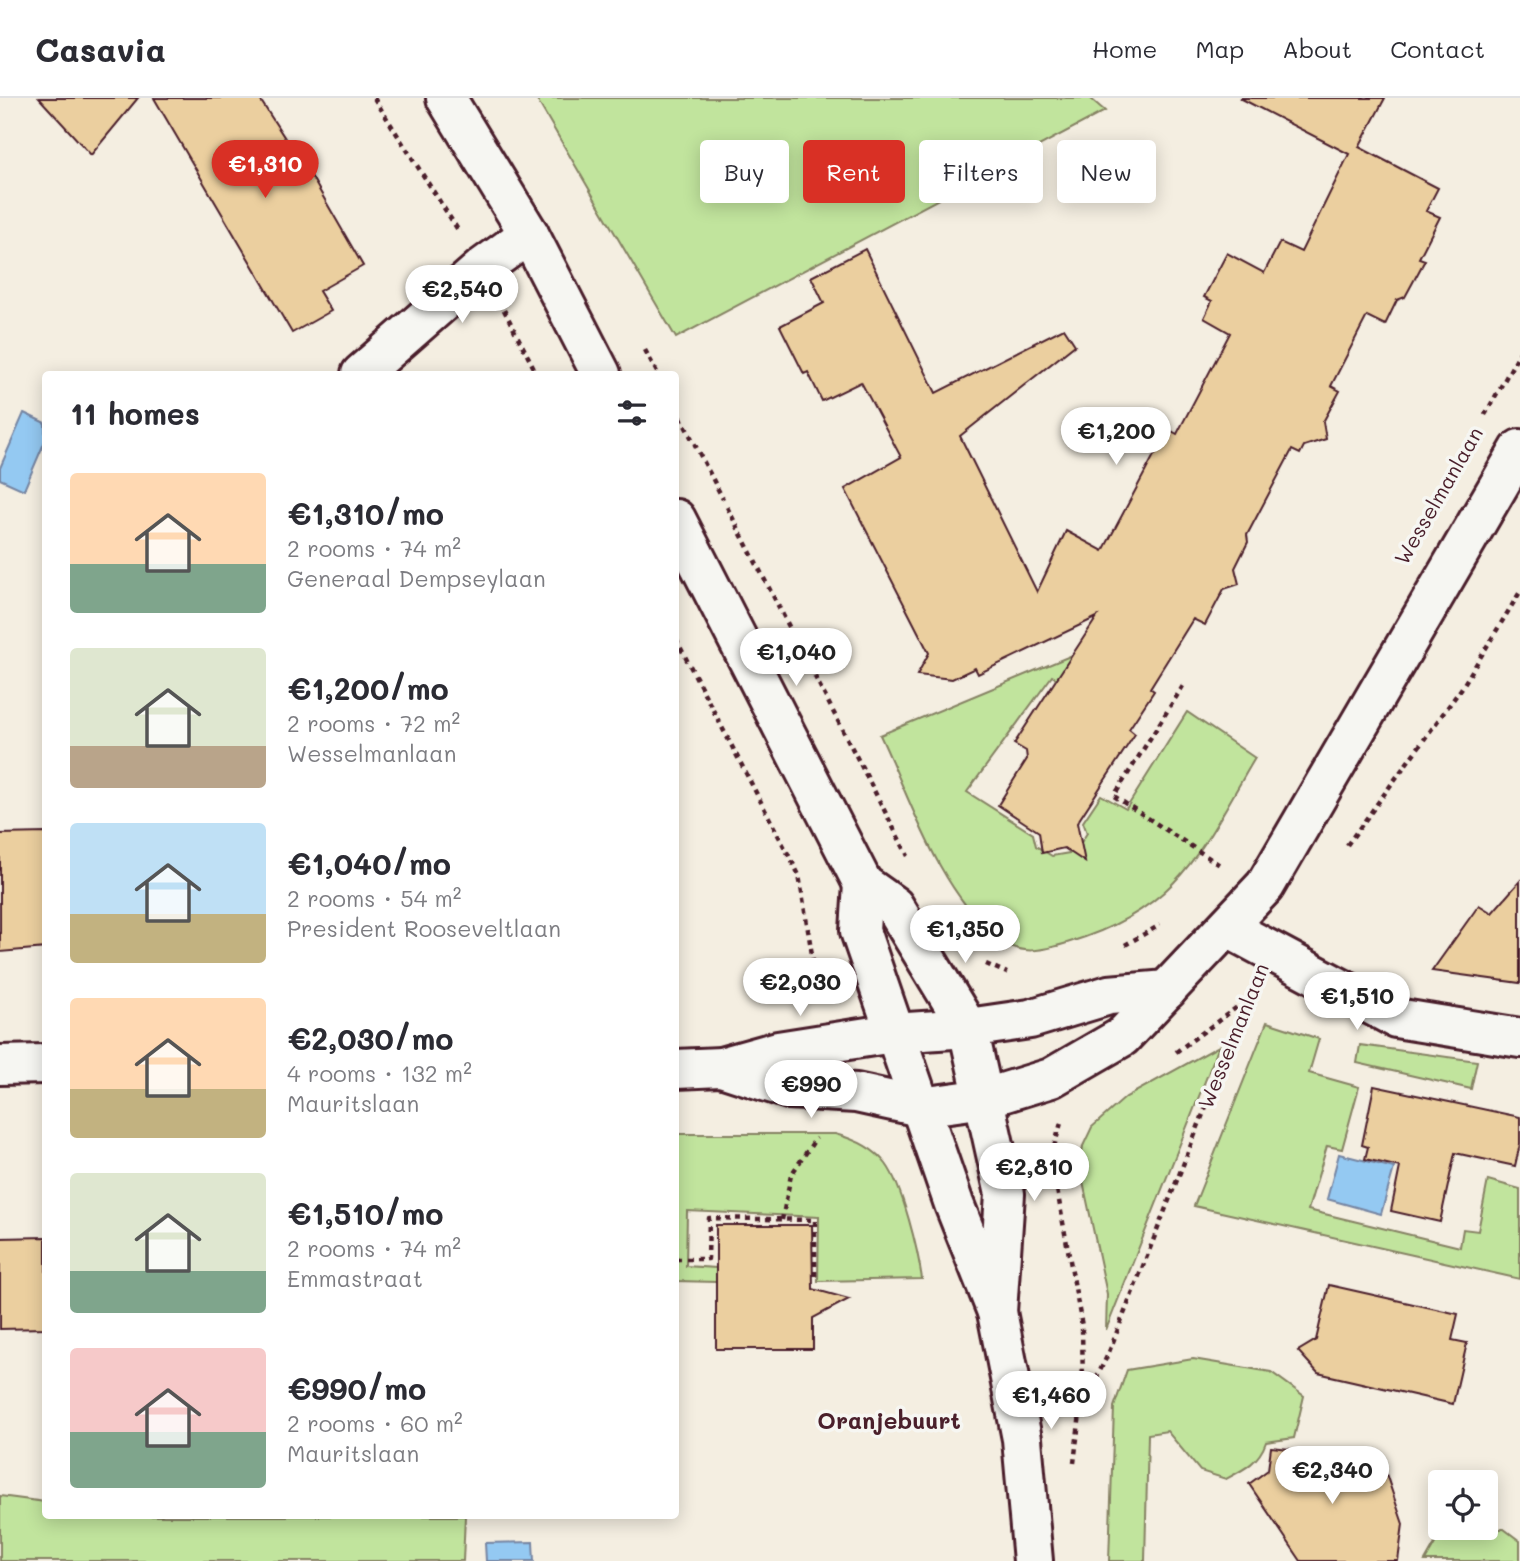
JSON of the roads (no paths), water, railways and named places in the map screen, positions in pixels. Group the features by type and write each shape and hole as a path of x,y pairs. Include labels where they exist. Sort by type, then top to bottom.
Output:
{"street":[{"path":"446,98 529,234 599,371"},
{"path":"364,371 482,268 529,234"},
{"path":"721,1067 789,1088 856,1093 920,1107 986,1098 1051,1078 1122,1037 1265,886 1520,449"},
{"path":"679,525 863,884 894,906 968,1028 986,1098 1005,1194 997,1312"},
{"path":"863,884 860,931 893,1033 997,1312 1022,1439 1033,1561"},
{"path":"1228,928 1269,953 1396,1018 1520,1038"},
{"path":"679,1069 721,1067 778,1051 893,1033 968,1028 1030,1019 1109,995 1167,990"},
{"path":"0,1065 42,1064"}],"water":[{"path":"24,413 42,422 42,448 24,490 0,479 0,468"},
{"path":"1339,1154 1394,1168 1381,1214 1327,1199"},
{"path":"533,1542 534,1561 486,1561 485,1543"}],"district":[{"name":"Oranjebuurt","path":"889,1421"}]}
